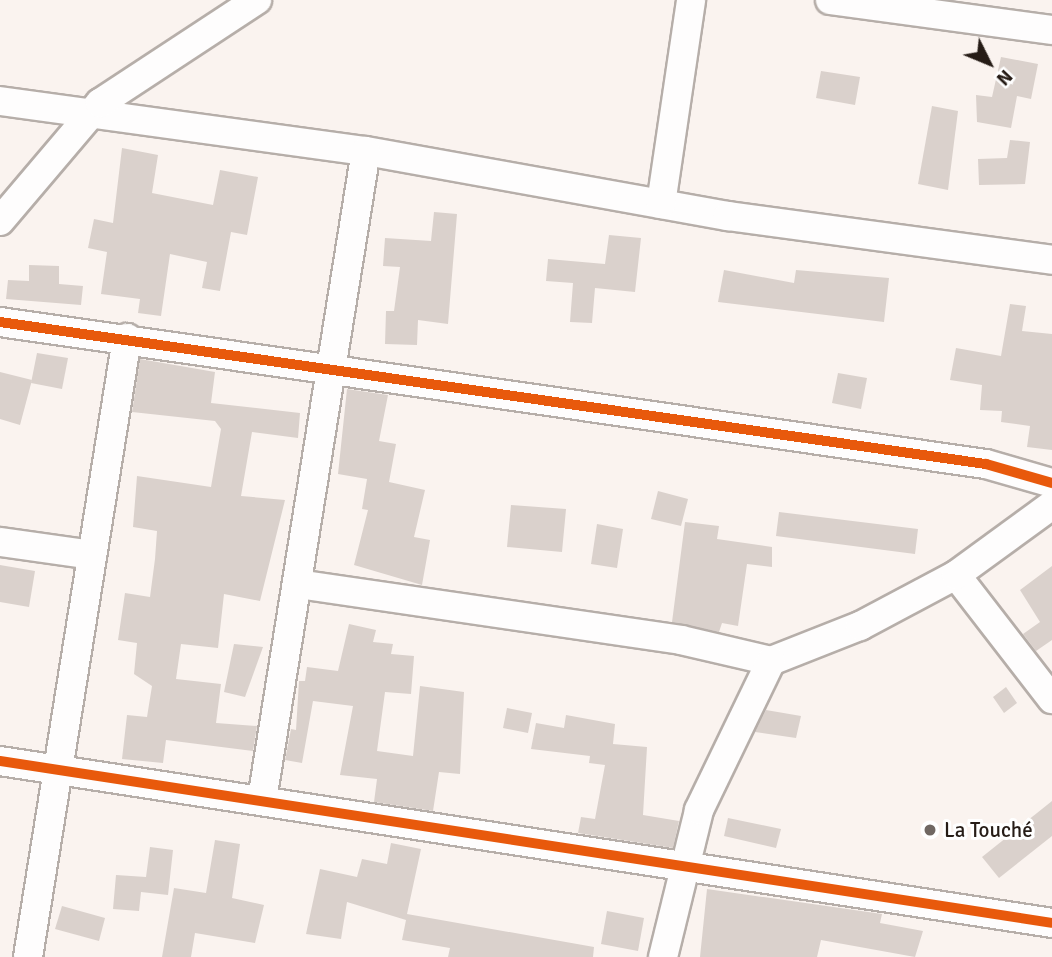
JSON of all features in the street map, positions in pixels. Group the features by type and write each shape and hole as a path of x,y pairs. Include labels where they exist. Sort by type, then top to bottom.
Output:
{"street":[{"path":"0,221 86,115 257,0"},
{"path":"661,204 691,0"},
{"path":"830,0 1052,30"},
{"path":"0,102 366,151 661,204 1052,260"},
{"path":"262,800 334,371 366,151"},
{"path":"0,322 127,338 334,371 986,464 1052,483"},
{"path":"28,957 127,338"},
{"path":"298,584 681,640 771,662 860,626 956,575 1052,505"},
{"path":"0,542 92,555"},
{"path":"956,575 1052,699"},
{"path":"663,957 682,866 711,779 771,662"},
{"path":"0,761 1052,922"}],"building":[{"path":"1001,57 1038,64 1031,99 1017,96 1011,128 977,122 976,95 992,97"},
{"path":"821,71 860,77 855,105 816,98"},
{"path":"932,106 958,111 948,190 918,184"},
{"path":"1010,140 1030,142 1025,184 979,185 978,159 1007,158"},
{"path":"122,148 158,155 152,193 213,205 220,170 258,177 247,235 231,232 220,291 202,288 207,262 170,254 161,316 138,313 140,299 101,294 107,252 88,248 94,219 113,223"},
{"path":"434,212 457,214 448,324 418,320 417,345 385,344 386,311 394,311 400,267 383,266 385,238 431,241"},
{"path":"609,235 641,238 635,292 595,288 592,323 570,322 573,283 546,281 548,259 605,264"},
{"path":"29,265 59,266 59,284 83,286 81,305 6,299 8,280 29,281"},
{"path":"724,270 794,283 796,270 889,278 884,322 718,302"},
{"path":"1010,304 1026,306 1022,331 1052,334 1052,450 1027,447 1030,426 1001,422 1002,411 980,410 982,385 950,380 956,348 1001,356"},
{"path":"37,353 68,358 62,389 31,383"},
{"path":"140,359 215,372 211,403 300,413 298,438 252,432 241,496 285,500 260,601 224,594 218,648 181,644 176,679 221,684 216,723 257,726 253,751 166,740 163,763 122,759 127,715 147,717 152,686 134,674 137,643 118,640 125,593 150,597 155,559 157,531 133,527 137,476 211,487 221,429 215,421 132,412"},
{"path":"0,372 32,380 20,425 0,419"},
{"path":"838,373 867,378 861,409 832,403"},
{"path":"347,389 388,395 379,441 396,444 389,482 425,490 414,537 430,540 422,585 354,565 368,510 362,509 367,479 338,474"},
{"path":"658,491 688,499 681,526 651,519"},
{"path":"511,505 566,509 562,552 507,547"},
{"path":"779,512 918,529 915,554 776,536"},
{"path":"685,522 719,526 717,539 772,547 772,567 747,564 738,626 722,623 719,632 672,622"},
{"path":"597,524 623,529 617,568 591,564"},
{"path":"0,565 35,571 29,607 0,602"},
{"path":"1052,566 1052,640 1036,651 1023,634 1040,622 1020,590"},
{"path":"349,624 376,630 373,642 393,644 391,654 414,656 411,694 385,692 377,751 413,756 420,686 464,692 460,774 439,772 433,811 374,802 377,779 340,775 353,706 313,701 302,763 285,760 291,729 296,730 299,681 305,681 307,667 338,671"},
{"path":"234,644 263,647 245,697 224,692"},
{"path":"1006,687 1017,703 1004,713 993,697"},
{"path":"507,708 532,713 528,733 503,728"},
{"path":"766,710 801,716 796,738 755,732"},
{"path":"566,715 615,724 613,744 647,747 643,815 679,821 673,848 578,833 581,817 595,819 605,765 589,763 590,756 531,749 536,723 564,728"},
{"path":"1052,801 1052,836 999,878 982,857"},
{"path":"728,818 781,829 776,848 724,836"},
{"path":"215,840 240,844 232,898 264,905 255,943 195,933 191,957 162,957 174,888 206,893"},
{"path":"391,843 421,849 407,914 594,947 593,957 448,957 450,948 402,940 406,920 347,902 341,939 306,934 320,869 357,877 362,859 387,864"},
{"path":"150,847 173,850 168,895 141,892 139,911 113,909 116,875 146,877"},
{"path":"707,889 882,914 880,923 923,931 915,957 821,940 817,957 700,957"},
{"path":"62,906 105,918 99,941 55,929"},
{"path":"607,911 644,918 638,951 601,944"}],"cycle path":[{"path":"0,322 986,464 1052,483"},
{"path":"0,761 1052,923"}],"place":[{"name":"La Touché","path":"930,830"}]}
